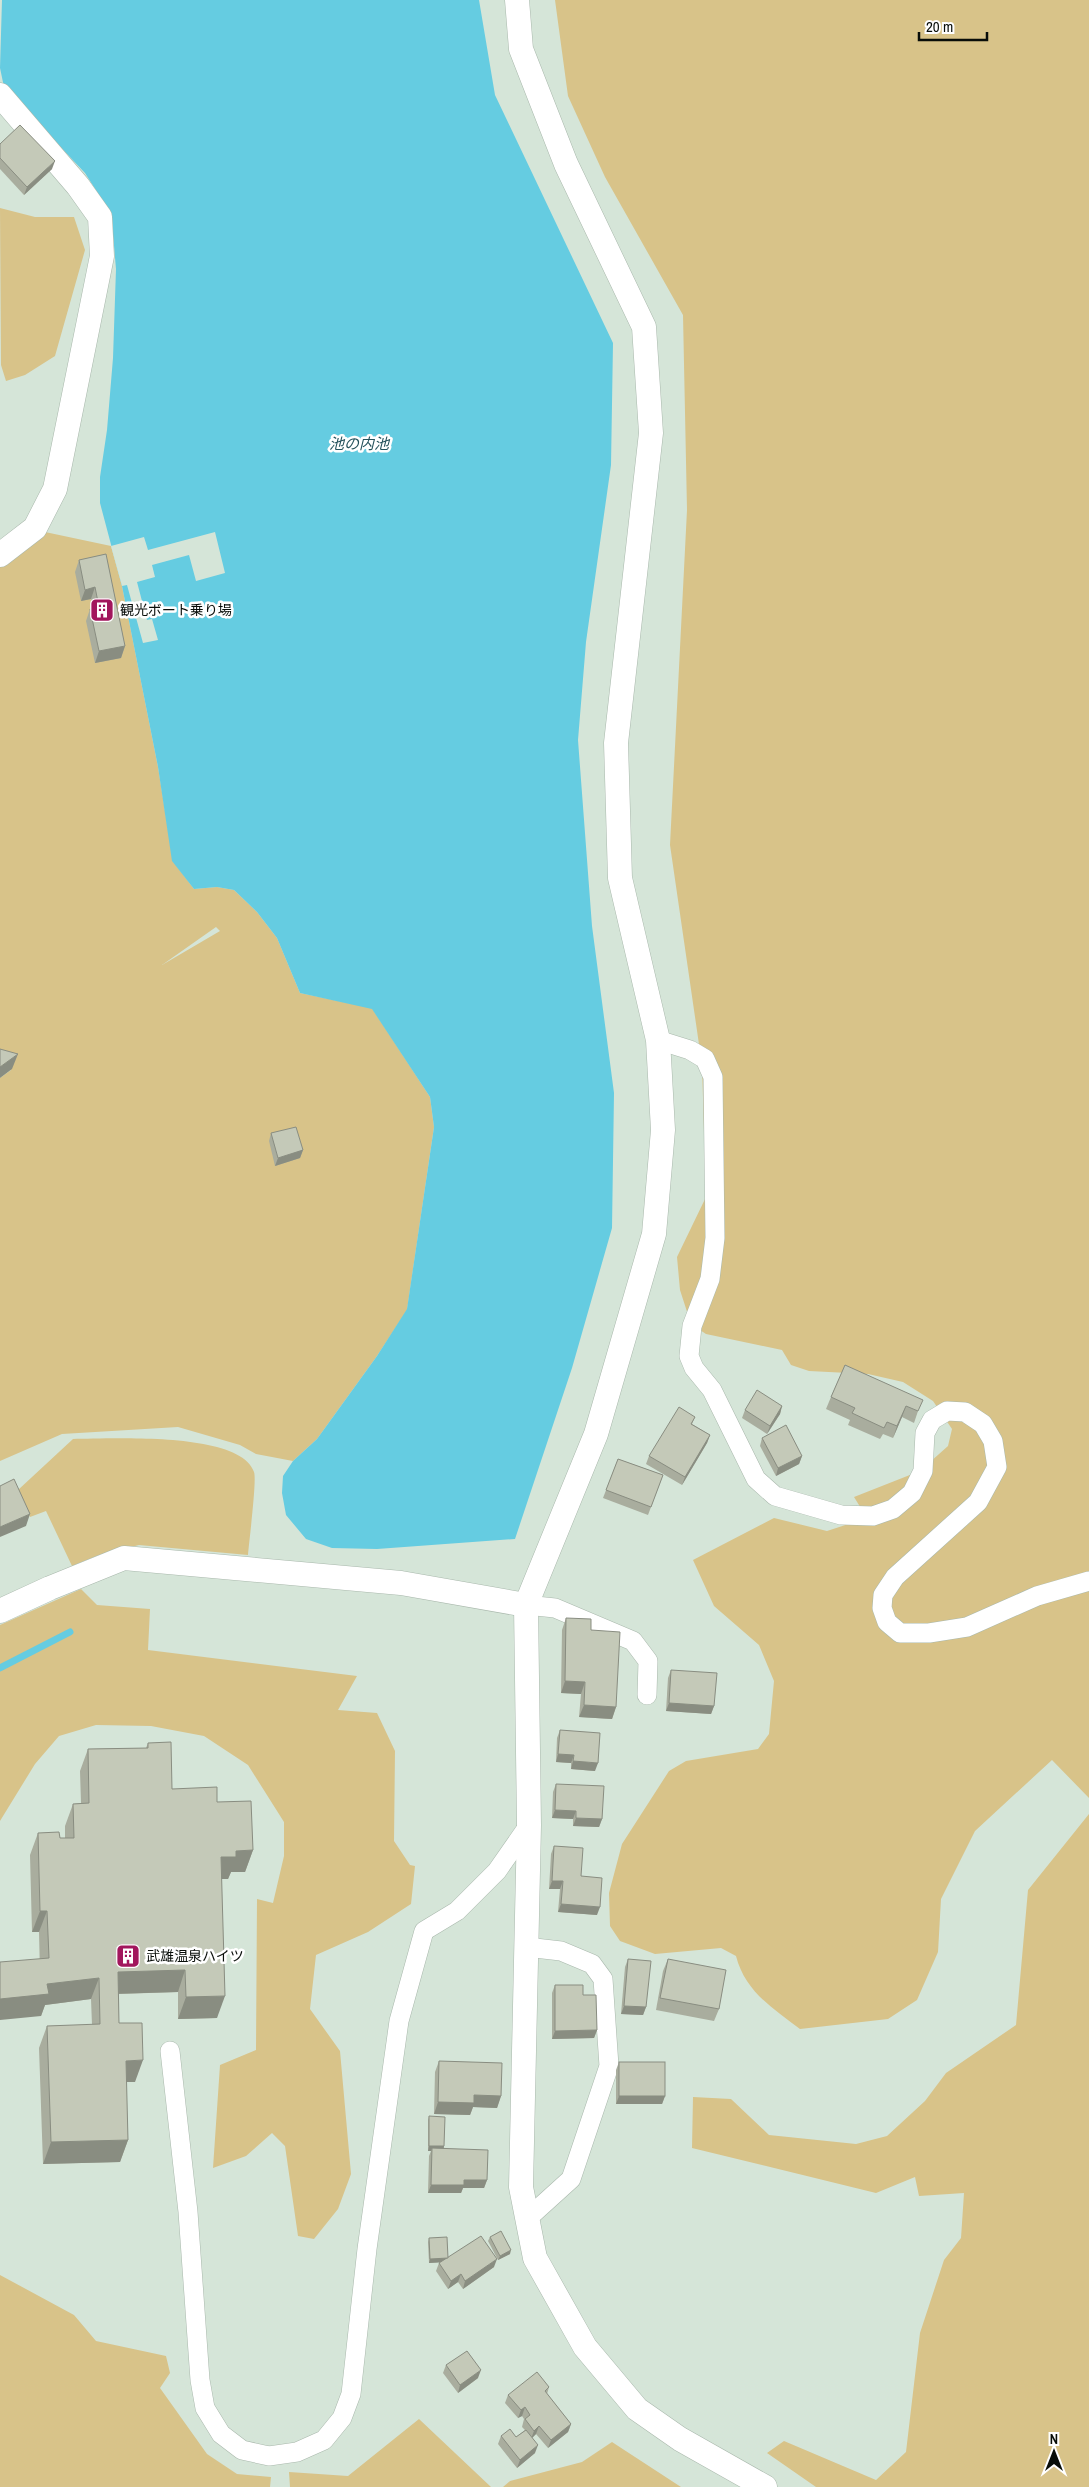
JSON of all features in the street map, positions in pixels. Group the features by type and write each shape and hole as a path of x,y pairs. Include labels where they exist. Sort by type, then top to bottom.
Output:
{"street":[{"path":"517,0 521,49 566,164 644,327 651,433 616,743 620,878 658,1040 664,1130 654,1234 596,1434 526,1605 529,1824 521,2187 536,2258 585,2347 637,2409 680,2439 765,2487"},
{"path":"0,95 78,186 100,216 102,256 55,489 35,528 0,555"},
{"path":"658,1040 690,1050 705,1059 713,1077 715,1238 710,1279 692,1326 689,1356 694,1368 712,1390 756,1479 775,1496 841,1515 873,1516 894,1509 912,1493 923,1471 925,1433 932,1420 947,1412 965,1412 983,1424 993,1440 997,1466 978,1502 895,1578 883,1595 882,1608 887,1622 900,1632 929,1633 967,1627 1037,1596 1089,1581"},
{"path":"0,1611 124,1558 401,1583 526,1605 555,1608 632,1641 648,1661 647,1695"},
{"path":"170,2051 188,2212 200,2380 205,2408 221,2434 242,2450 269,2456 297,2452 324,2440 342,2418 350,2394 399,2021 424,1931 457,1911 497,1871 529,1824"},
{"path":"526,1947 560,1951 592,1964 603,1979 609,2066 570,2179 528,2218"}],"shaded area":[{"path":"555,0 1089,0 1089,1798 1052,1760 975,1831 941,1899 938,1952 917,2000 888,2019 800,2029 770,2006 753,1989 740,1968 736,1956 721,1948 655,1954 620,1941 610,1926 609,1893 622,1844 669,1771 686,1761 758,1749 769,1734 774,1681 759,1645 714,1606 693,1560 774,1518 827,1531 867,1518 854,1497 920,1471 948,1446 952,1429 933,1401 903,1382 868,1374 809,1371 791,1365 782,1350 706,1334 691,1324 680,1290 677,1257 706,1197 702,1065 670,845 687,510 683,315 605,177 568,96"},
{"path":"0,208 35,217 74,217 85,250 55,356 25,375 6,381 1,365"},
{"path":"45,532 111,546 122,586 158,767 173,861 194,889 217,887 234,890 257,912 277,938 300,993 372,1008 430,1097 434,1127 407,1310 377,1356 317,1439 293,1461 256,1454 240,1445 178,1427 62,1434 0,1461 0,1078 11,1070 0,1066 0,566","holes":["216,927 220,931 162,965"]},
{"path":"73,1439 172,1440 225,1450 244,1459 254,1472 255,1477 248,1555 139,1545 99,1555 72,1566 46,1511 30,1517 18,1490"},
{"path":"81,1589 97,1605 150,1609 148,1650 357,1676 338,1710 377,1713 395,1751 394,1841 410,1865 415,1866 411,1904 368,1932 316,1955 310,2009 340,2051 351,2174 338,2209 314,2239 298,2236 285,2146 272,2133 246,2156 213,2168 220,2065 256,2050 257,1899 273,1903 284,1856 284,1822 248,1765 204,1736 151,1726 96,1725 59,1736 35,1764 0,1821 0,1625"},
{"path":"1089,1814 1089,2487 816,2487 767,2453 784,2441 876,2480 906,2452 920,2333 944,2260 961,2238 964,2193 919,2196 915,2177 876,2193 692,2148 693,2097 731,2099 769,2135 856,2144 887,2136 925,2101 946,2073 1016,2025 1028,1890"},
{"path":"0,2275 74,2315 96,2341 166,2356 170,2373 160,2388 207,2454 237,2474 271,2477 270,2487 0,2487"},
{"path":"419,2419 491,2487 290,2487 289,2472 348,2476"},
{"path":"612,2442 681,2487 503,2487 510,2481 582,2462"}],"water":[{"name":"池の内池","path":"2,0 479,0 495,95 613,343 611,465 586,642 578,740 592,926 614,1093 612,1228 572,1368 515,1539 377,1549 332,1548 306,1539 286,1515 282,1493 283,1476 293,1461 317,1439 377,1356 407,1309 434,1127 430,1097 372,1009 300,993 277,938 257,912 234,890 217,887 194,889 172,861 158,767 122,586 100,503 100,477 107,430 113,358 116,269 113,234 99,195 85,173 4,87 0,68"}],"pier":[{"path":"215,532 225,573 196,581 189,555 152,565 155,577 137,582 147,620 152,619 158,640 143,643 127,585 122,586 111,546 144,537 148,550"}],"building":[{"path":"20,125 55,161 27,187 0,158 0,144"},
{"name":"観光ボート乗り場","path":"106,554 125,646 99,651 90,609 99,607 95,587 85,590 79,560"},
{"path":"0,1049 18,1054 0,1067"},
{"path":"296,1127 303,1150 278,1158 271,1133"},
{"path":"845,1365 923,1400 918,1411 906,1406 897,1426 887,1422 884,1428 852,1413 855,1408 831,1397"},
{"path":"757,1390 782,1406 770,1426 745,1410"},
{"path":"679,1407 695,1417 691,1424 710,1435 685,1477 649,1456"},
{"path":"786,1425 802,1456 778,1468 762,1438"},
{"path":"618,1459 663,1475 651,1507 606,1490"},
{"path":"14,1479 30,1514 0,1527 0,1486"},
{"path":"566,1618 591,1619 591,1630 620,1632 616,1707 584,1705 585,1682 565,1681"},
{"path":"671,1670 717,1673 714,1706 669,1703"},
{"path":"560,1730 600,1733 598,1763 573,1761 574,1755 558,1754"},
{"name":"武雄温泉ハイツ","path":"171,1742 172,1789 217,1787 217,1802 251,1801 253,1850 236,1851 236,1857 221,1857 225,1996 186,1997 185,1970 118,1972 119,2023 142,2023 143,2060 126,2061 128,2140 51,2142 47,2026 100,2024 99,1978 47,1984 49,1994 0,1999 0,1962 49,1958 47,1911 40,1911 38,1833 59,1832 60,1838 74,1838 73,1804 89,1803 88,1749 148,1748 148,1743"},
{"path":"556,1784 604,1786 602,1819 576,1818 576,1811 555,1810"},
{"path":"554,1846 583,1848 581,1876 602,1878 600,1907 561,1904 563,1881 552,1881"},
{"path":"628,1959 651,1961 646,2007 624,2006"},
{"path":"668,1959 726,1970 719,2009 660,1998"},
{"path":"555,1985 583,1985 583,1995 596,1995 597,2030 555,2031"},
{"path":"439,2061 502,2063 501,2096 474,2095 474,2103 438,2102"},
{"path":"619,2062 665,2062 665,2096 619,2096"},
{"path":"429,2116 445,2117 444,2146 429,2146"},
{"path":"432,2148 488,2150 487,2180 464,2180 464,2185 431,2185"},
{"path":"501,2231 511,2250 500,2256 490,2237"},
{"path":"481,2236 497,2259 465,2281 461,2274 451,2281 439,2263"},
{"path":"447,2237 448,2258 430,2259 429,2238"},
{"path":"467,2351 481,2370 460,2385 446,2365"},
{"path":"537,2372 549,2387 545,2391 571,2424 551,2440 539,2426 534,2431 525,2419 530,2415 525,2407 521,2410 508,2395"},
{"path":"510,2429 516,2437 526,2430 538,2445 520,2460 501,2436"}],"waterway":[{"path":"0,1668 70,1632"}],"place":[{"name":"観光ボート乗り場","path":"102,610"},
{"name":"武雄温泉ハイツ","path":"128,1956"}]}
